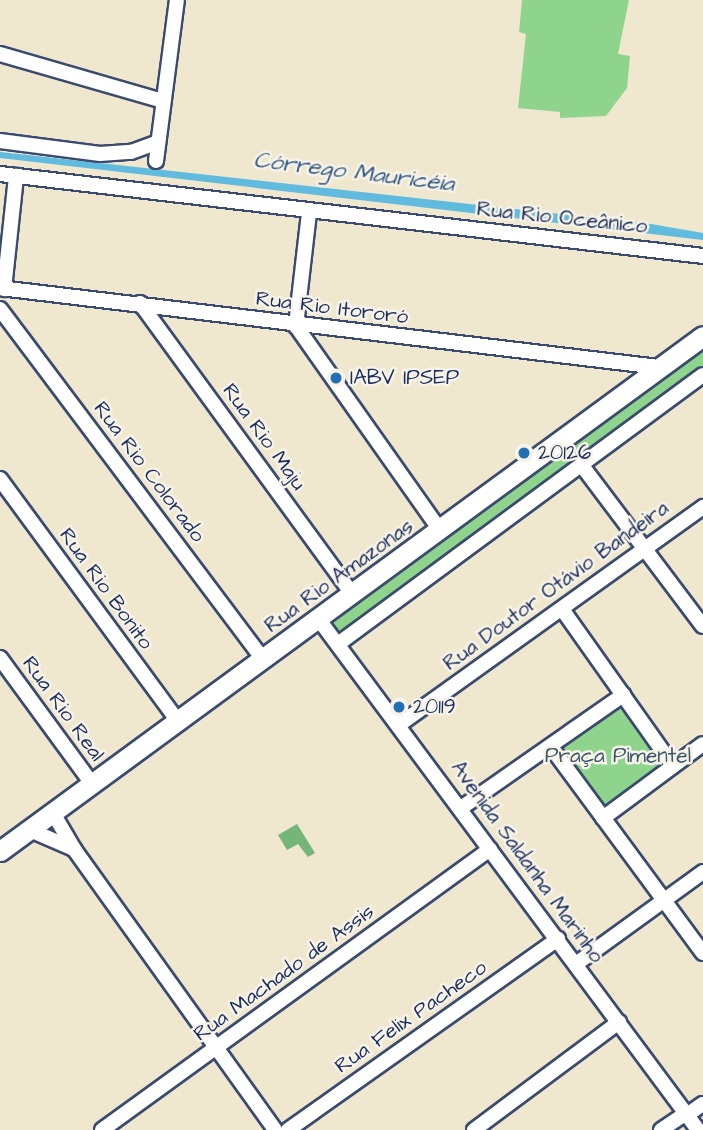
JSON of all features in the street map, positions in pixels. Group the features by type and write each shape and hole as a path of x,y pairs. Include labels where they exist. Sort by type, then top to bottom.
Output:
{"street":[{"path":"156,161 177,0"},
{"path":"0,54 163,101"},
{"path":"0,141 100,154 131,152 158,142"},
{"name":"Rua Rio Oceânico","path":"0,174 152,185 309,213 703,256"},
{"path":"2,289 16,176"},
{"path":"309,213 296,326 440,530"},
{"name":"Rua Rio Itororó","path":"2,289 140,303 296,326 659,367"},
{"name":"Rua Rio Maju","path":"140,303 354,595"},
{"name":"Rua Rio Colorado","path":"0,309 264,660"},
{"name":"Rua Rio Amazonas","path":"0,850 320,621 703,336"},
{"path":"338,644 583,467 703,375"},
{"path":"583,467 703,626"},
{"name":"Rua Rio Bonito","path":"0,480 179,723"},
{"name":"Rua Doutor Otávio Bandeira","path":"400,724 703,507"},
{"path":"562,609 673,766"},
{"name":"Avenida Saldanha Marinho","path":"320,621 400,724 698,1130"},
{"name":"Rua Rio Real","path":"0,658 93,785"},
{"path":"461,808 623,695"},
{"path":"603,818 703,744"},
{"path":"551,747 703,953"},
{"path":"54,813 74,849 275,1130"},
{"path":"30,830 74,849"},
{"name":"Rua Machado de Assis","path":"102,1130 490,849"},
{"path":"576,964 703,872"},
{"name":"Rua Felix Pacheco","path":"288,1130 558,939"},
{"path":"474,1130 619,1022"},
{"path":"661,1130 703,1104"}],"green space":[{"path":"522,0 629,0 618,54 630,56 627,88 606,116 560,118 560,112 518,108 526,34 519,32"},
{"path":"703,343 703,367 578,464 341,635 328,619"},
{"name":"Praça Pimentel","path":"632,695 680,763 605,815 557,747"},
{"path":"297,824 315,853 308,857 298,844 287,850 278,835"}],"water":[{"path":"0,152 651,224 703,233 703,240 0,158"}],"place":[{"name":"IABV IPSEP","path":"336,378"},
{"name":"20126","path":"524,453"},
{"name":"20119","path":"399,707"}],"water label":[{"name":"Córrego Mauricéia","path":"354,172"}]}
